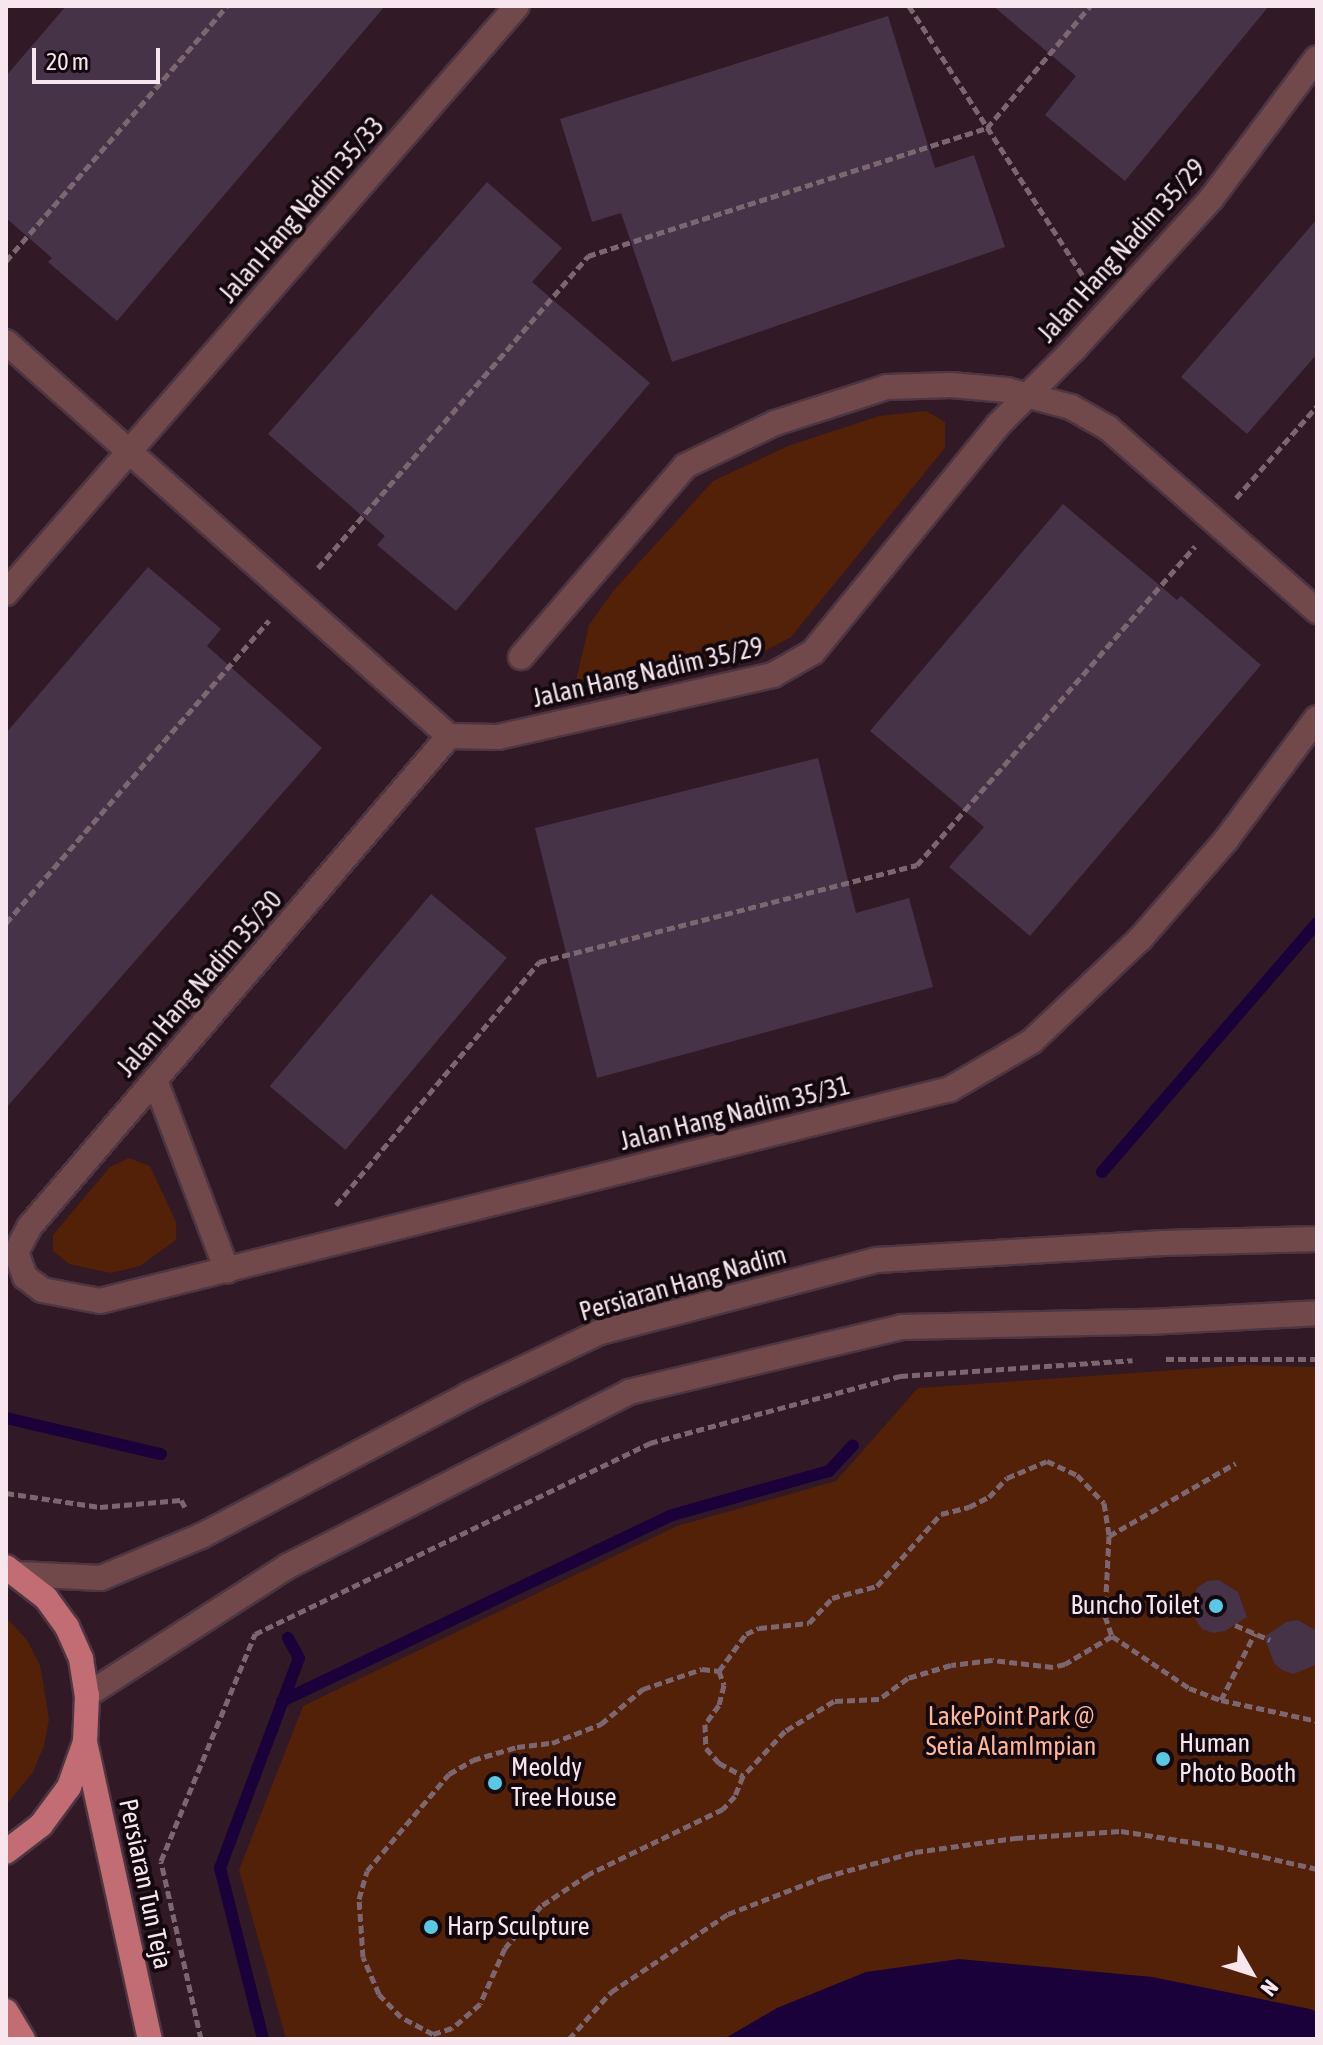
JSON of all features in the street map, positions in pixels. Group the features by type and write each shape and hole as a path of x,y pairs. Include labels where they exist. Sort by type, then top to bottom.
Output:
{"main road":[{"path":"6,1852 41,1825 69,1787 85,1742 87,1695 81,1659 67,1627 46,1598 13,1570"},
{"name":"Persiaran Tun Teja","path":"85,1742 150,2039"},
{"path":"6,2011 23,2039"}],"street":[{"name":"Jalan Hang Nadim 35/33","path":"6,593 517,6"},
{"name":"Jalan Hang Nadim 35/29","path":"449,736 498,737 773,675 813,652 998,425 1211,199 1317,58"},
{"path":"6,342 449,736"},
{"path":"521,657 685,466 775,423 887,387 951,385 1029,394 1071,407 1108,428 1317,611"},
{"name":"Jalan Hang Nadim 35/31","path":"25,1277 42,1290 100,1301 950,1089 1032,1041 1140,939 1226,840 1317,718"},
{"name":"Jalan Hang Nadim 35/30","path":"25,1277 16,1252 30,1226 449,736"},
{"path":"155,1080 227,1271"},
{"name":"Persiaran Hang Nadim","path":"13,1570 101,1578 201,1536 468,1395 600,1332 877,1260 1163,1243 1317,1239"},
{"path":"87,1695 288,1566 629,1392 901,1327 1148,1322 1317,1313"}],"path":[{"path":"6,261 227,6"},
{"path":"909,6 1091,290"},
{"path":"318,568 588,256 987,128 1090,6"},
{"path":"1233,501 1317,406"},
{"path":"333,1209 539,962 917,865 1199,542"},
{"path":"6,923 270,619"},
{"path":"1151,1359 1317,1359"},
{"path":"201,2039 161,1861 255,1634 650,1443 900,1376 1135,1360"},
{"path":"719,1671 746,1634 759,1628 809,1623 832,1598 877,1586 941,1514 979,1502 1007,1478 1047,1461 1077,1475 1104,1503 1109,1536 1105,1616 1112,1636 1189,1688 1221,1700 1317,1721"},
{"path":"1109,1536 1236,1463"},
{"path":"6,1493 16,1497"},
{"path":"1235,1625 1270,1640"},
{"path":"1221,1700 1255,1633"},
{"path":"719,1671 702,1669 643,1689 601,1724 552,1743 517,1747 473,1760 449,1774 367,1871 359,1899 363,1957 379,1994 401,2017 434,2037 452,2028 480,2004 505,1948 541,1906 589,1874 723,1809 735,1796 743,1776 785,1731 834,1701 879,1699 908,1678 951,1665 992,1660 1053,1667 1065,1664 1112,1636"},
{"path":"719,1671 724,1685 719,1705 705,1724 706,1748 719,1763 743,1776"},
{"path":"569,2039 611,1992 728,1914 824,1877 915,1852 1015,1838 1121,1831 1216,1846 1317,1869"}],"green space":[{"path":"926,411 945,422 945,448 791,637 765,651 573,693 589,625 614,590 713,481 788,446 879,416"},
{"path":"129,1158 150,1166 176,1222 176,1240 140,1266 110,1273 69,1264 53,1251 53,1235 110,1167"},
{"name":"LakePoint Park @ Setia AlamImpian","path":"1246,1365 1317,1367 1317,2039 286,2039 239,1870 303,1706 677,1526 836,1481 918,1388"},
{"path":"6,1617 27,1640 40,1665 49,1719 44,1746 33,1772 6,1805"}],"shaded area":[{"path":"959,1959 1152,1977 1310,2009 1317,2012 1317,2039 724,2039 777,2008 866,1972"}],"building":[{"path":"66,6 385,6 117,321 48,262 52,258 6,218 6,76"},
{"path":"993,6 1269,6 1125,181 1045,115 1076,76"},
{"path":"888,16 935,168 974,155 1005,247 672,362 621,213 592,222 560,119"},
{"path":"487,182 562,248 532,282 650,383 456,611 377,545 385,536 268,434"},
{"path":"1317,219 1317,354 1247,434 1181,377"},
{"path":"1063,504 1177,600 1181,596 1261,665 1030,936 949,867 984,827 870,731"},
{"path":"148,567 221,629 207,646 322,748 6,1108 6,733"},
{"path":"818,758 856,913 909,898 933,987 597,1078 535,828"},
{"path":"431,894 507,958 345,1150 270,1086"},
{"name":"Buncho Toilet","path":"1219,1580 1238,1592 1247,1617 1225,1631 1213,1633 1202,1629 1189,1610 1197,1588 1207,1581"},
{"name":"Buncho Toilet","path":"1298,1620 1317,1631 1317,1664 1294,1674 1274,1663 1264,1637 1286,1622"}],"waterway":[{"path":"1102,1172 1317,923"},
{"path":"6,1418 161,1454"},
{"path":"282,1701 669,1516 829,1471 853,1445"},
{"path":"263,2039 220,1868 299,1658 288,1638"}],"place":[{"name":"Buncho Toilet","path":"1216,1606"},
{"name":"Human Photo Booth","path":"1163,1759"},
{"name":"Meoldy Tree House","path":"495,1783"},
{"name":"Harp Sculpture","path":"431,1927"}]}
